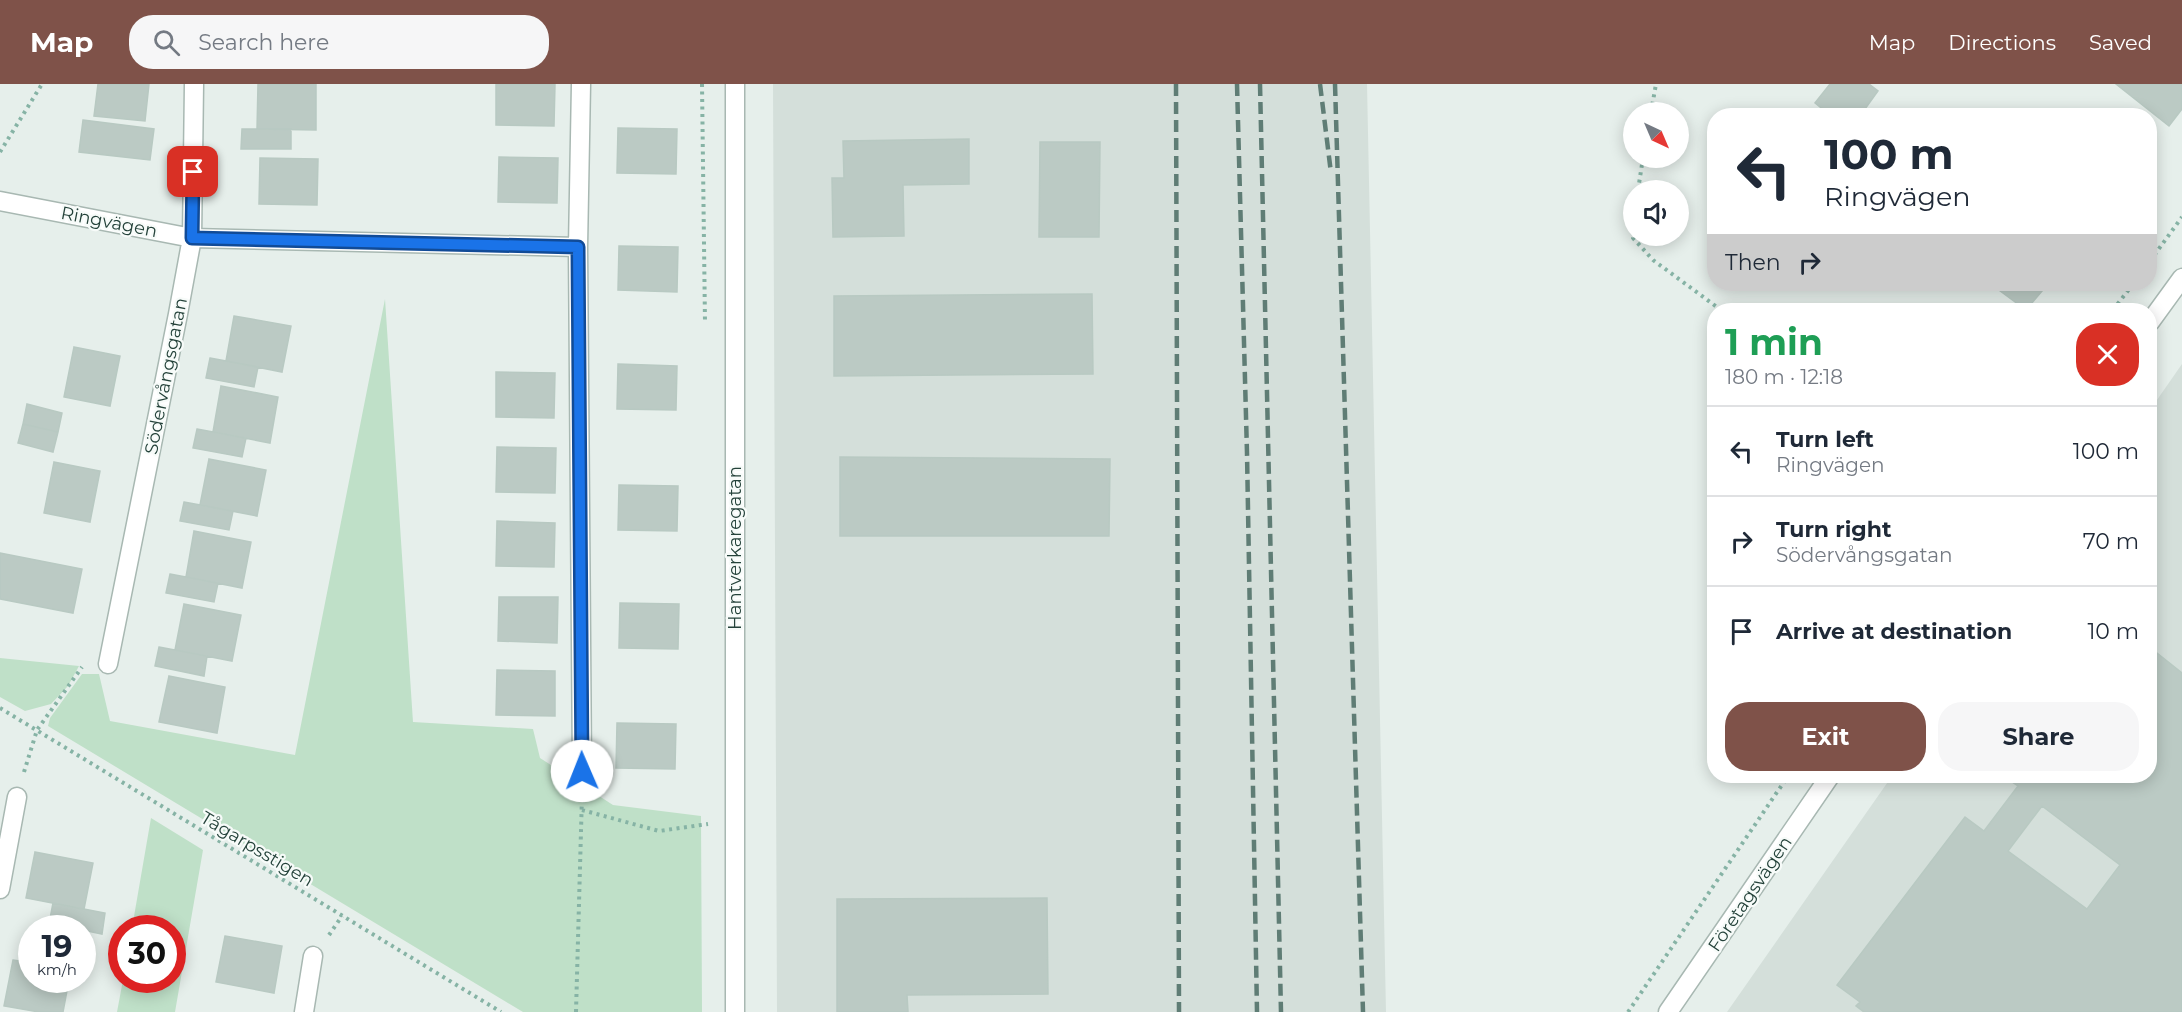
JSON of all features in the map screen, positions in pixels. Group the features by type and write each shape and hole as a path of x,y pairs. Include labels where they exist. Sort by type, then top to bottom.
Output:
{"street":[{"name":"Södervångsgatan","path":"108,664 192,238 194,84"},
{"path":"581,84 578,247 582,771"},
{"name":"Hantverkaregatan","path":"735,84 735,1012"},
{"name":"Ringvägen","path":"0,201 192,238 578,247"},
{"path":"2157,312 2182,278"},
{"name":"Företagsvägen","path":"1668,1012 1825,783"},
{"path":"0,889 17,797"},
{"path":"304,1012 313,956"}],"path":[{"path":"0,152 42,84"},
{"path":"1653,102 1656,84"},
{"path":"2157,251 2182,217"},
{"path":"1640,246 1653,260 1711,303"},
{"path":"2118,303 2128,291"},
{"path":"17,797 37,730 84,664 108,664"},
{"name":"Tågarpsstigen","path":"0,708 501,1012"},
{"path":"576,1012 582,771"},
{"path":"1628,1012 1783,783"},
{"path":"582,810 659,831 735,820"}],"shaded area":[{"path":"773,84 1367,84 1386,1012 777,1012"},
{"path":"2182,364 2182,1012 1727,1012 1887,783 2157,783 2157,400"}],"green space":[{"path":"385,299 413,722 533,729 540,758 613,805 701,816 702,1012 523,1012 48,726 50,718 82,674 99,674 110,721 295,755"},
{"path":"0,658 79,666 68,686 51,704 25,711 0,697"},
{"path":"151,818 203,850 186,948 186,915 134,915"},
{"path":"121,993 178,993 175,1012 117,1012"}],"building":[{"path":"98,84 149,84 145,121 94,116"},
{"path":"258,84 316,84 316,130 257,129"},
{"path":"496,84 555,84 554,126 496,125"},
{"path":"1830,84 1869,84 1878,91 1866,108 1821,108 1815,103"},
{"path":"2116,84 2182,84 2182,109 2169,126 2157,116 2157,108 2146,108"},
{"path":"83,120 154,129 150,160 79,152"},
{"path":"618,128 677,129 676,174 617,173"},
{"path":"242,129 291,129 291,149 241,149"},
{"path":"969,139 969,184 903,185 904,236 833,237 832,178 844,178 843,141"},
{"path":"1040,142 1100,142 1099,237 1039,237"},
{"path":"499,157 558,158 557,203 498,202"},
{"path":"260,158 318,159 317,205 259,204"},
{"path":"619,246 678,247 677,292 618,290"},
{"path":"2000,291 2042,291 2032,303 2016,303"},
{"path":"1092,294 1093,374 834,376 834,296"},
{"path":"234,316 291,326 282,372 226,361"},
{"path":"74,347 120,356 110,406 64,397"},
{"path":"210,358 258,367 254,387 206,378"},
{"path":"618,364 677,366 676,410 617,409"},
{"path":"496,372 555,373 554,418 496,417"},
{"path":"221,386 278,397 270,443 213,432"},
{"path":"27,404 62,413 58,432 23,424"},
{"path":"23,424 58,432 53,452 18,443"},
{"path":"197,429 246,438 242,457 193,448"},
{"path":"497,447 556,448 555,493 496,492"},
{"path":"840,457 1110,459 1109,536 840,536"},
{"path":"209,459 266,470 257,516 200,505"},
{"path":"54,462 100,471 90,522 44,513"},
{"path":"619,485 678,486 677,531 618,530"},
{"path":"184,502 233,511 229,530 180,521"},
{"path":"497,521 555,523 554,567 496,566"},
{"path":"194,531 251,542 242,588 186,577"},
{"path":"0,553 82,569 73,613 0,599"},
{"path":"170,574 218,583 214,602 166,593"},
{"path":"499,597 558,597 557,643 498,641"},
{"path":"620,603 679,604 678,649 619,648"},
{"path":"184,604 241,615 232,661 175,650"},
{"path":"159,647 207,656 204,676 155,666"},
{"path":"2157,653 2182,673 2182,1012 1864,1012 1856,1006 1860,1002 1837,985 1965,817 1984,831 2018,786 2014,783 2157,783","holes":["2042,806 2120,865 2087,909 2008,851"]},
{"path":"497,670 555,671 555,716 496,715"},
{"path":"169,676 225,687 217,733 159,722"},
{"path":"617,723 676,724 675,769 616,768"},
{"path":"35,852 93,863 84,909 26,898"},
{"path":"1047,898 1048,994 907,995 908,1012 837,1012 837,899"},
{"path":"53,903 105,913 102,934 96,933 96,915 51,915"},
{"path":"225,936 282,946 274,993 216,982"},
{"path":"13,960 18,961 18,993 67,993 63,1012 39,1012 4,1006"}],"railway":[{"path":"1176,84 1179,1012"},
{"path":"1237,84 1247,453 1257,1012"},
{"path":"1260,84 1281,1012"},
{"path":"1320,84 1331,173"},
{"path":"1335,84 1363,1012"}],"route":[{"path":"193,172 192,238 578,247 582,771"}]}
